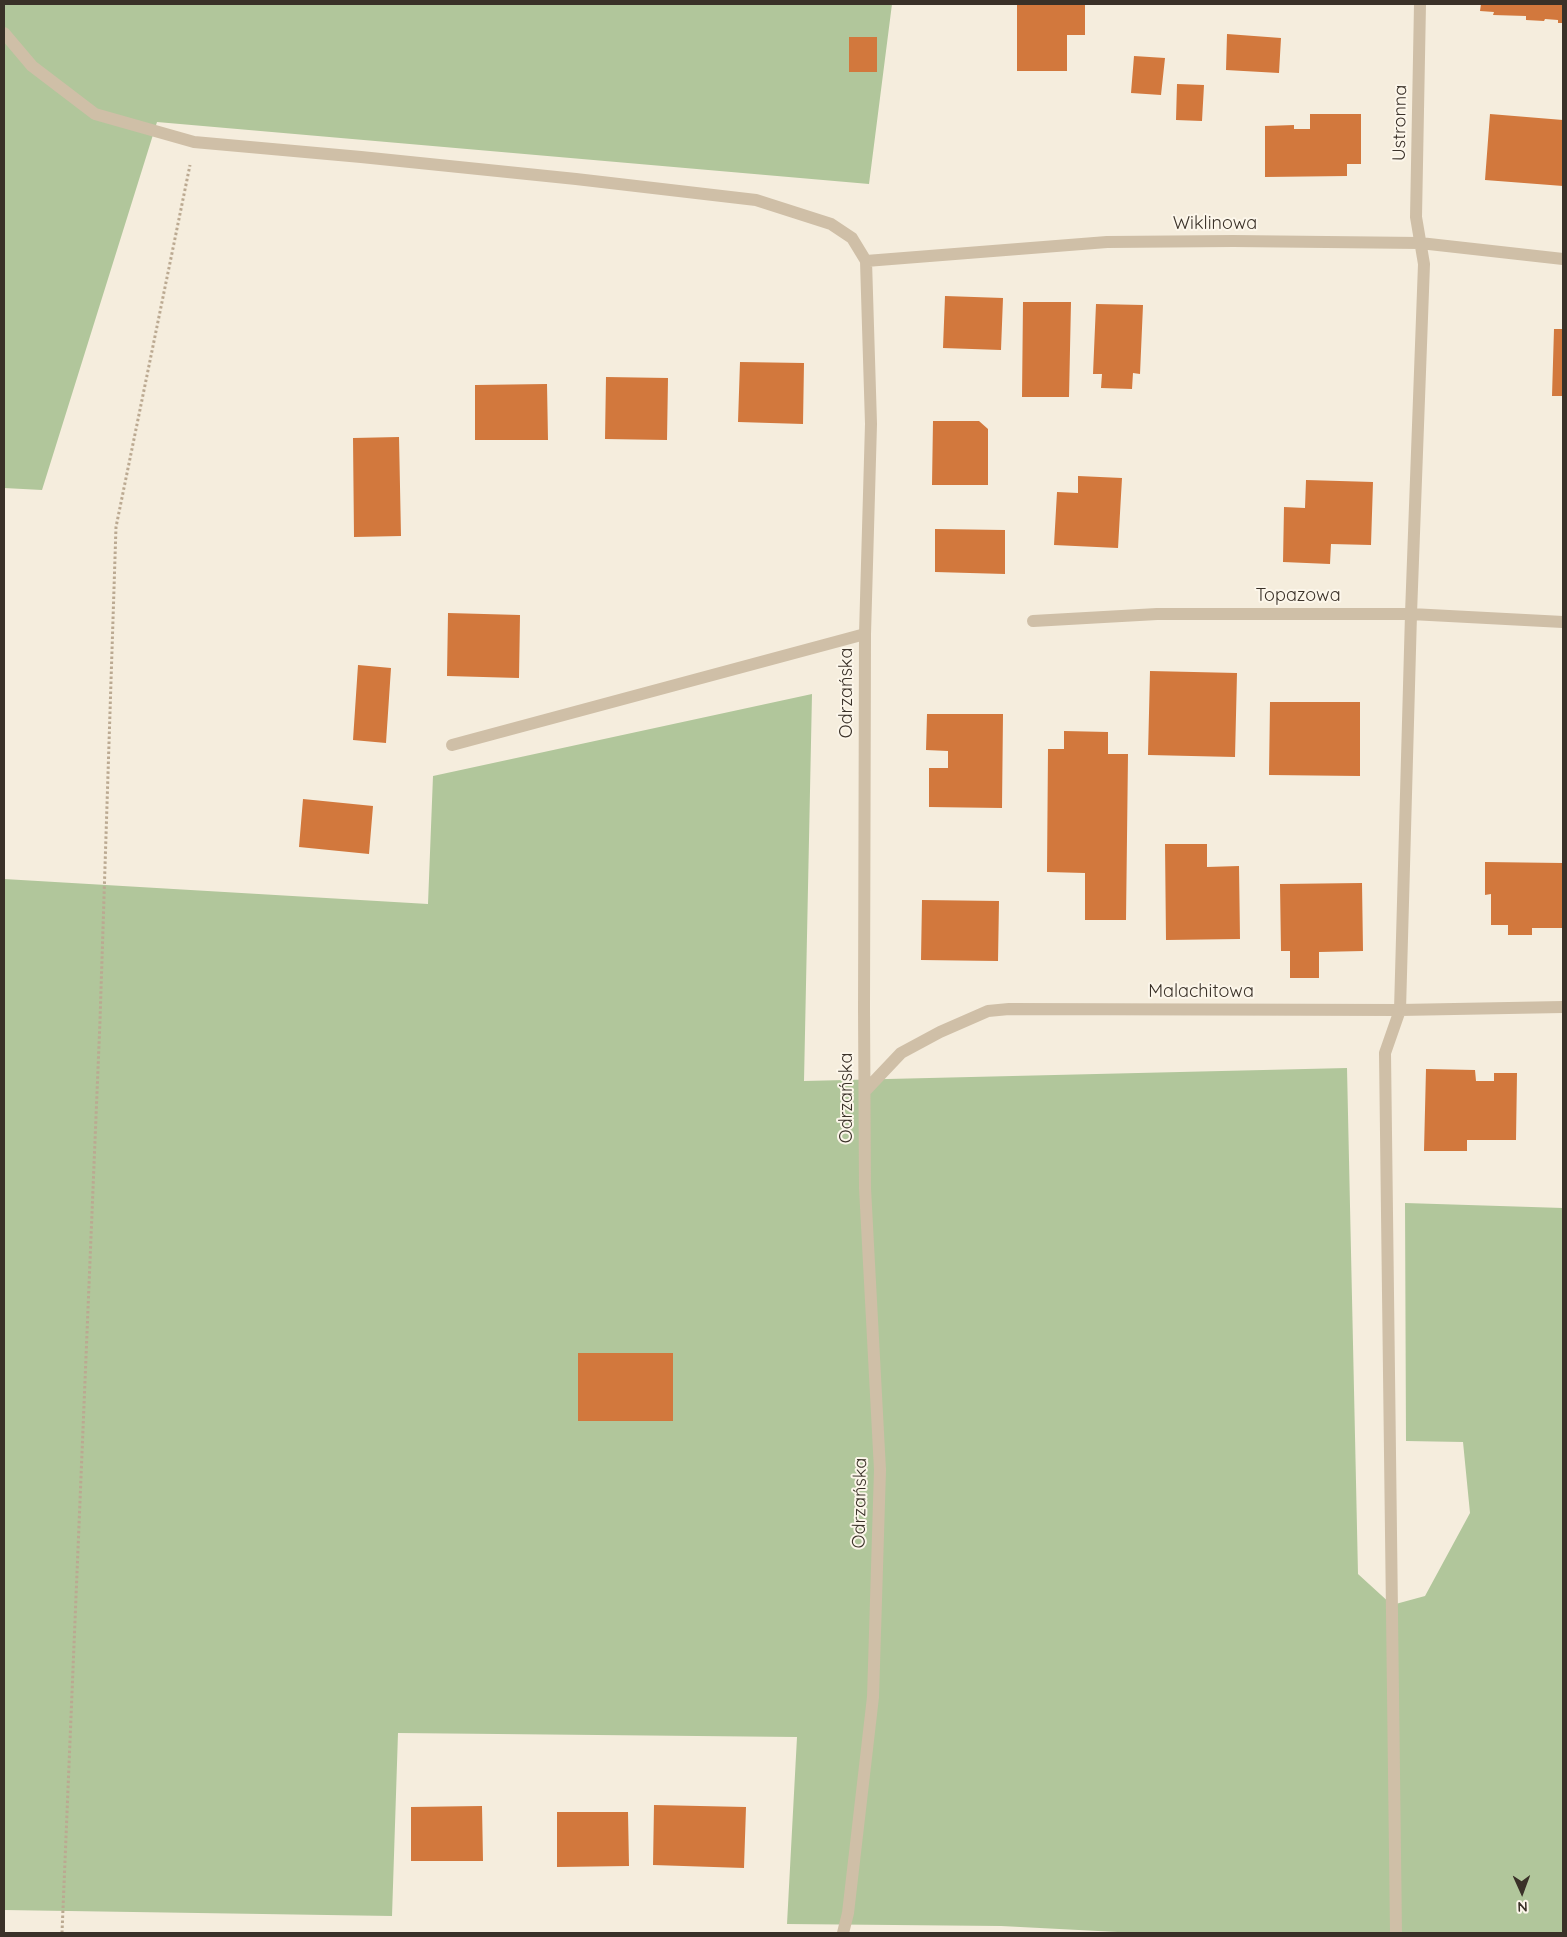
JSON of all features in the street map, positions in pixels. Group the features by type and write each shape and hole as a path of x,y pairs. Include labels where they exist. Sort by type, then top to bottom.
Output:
{"street":[{"name":"Ustronna","path":"1396,1933 1385,1053 1400,1010 1411,614 1424,264 1416,217 1420,4"},
{"path":"4,33 32,66 95,114 194,142 380,158 756,200 831,224 852,238 866,261"},
{"name":"Wiklinowa","path":"866,261 1108,242 1420,243 1563,259"},
{"name":"Odrzańska","path":"843,1933 848,1913 873,1697 880,1470 865,1188 865,634 871,424 866,261"},
{"name":"Topazowa","path":"1033,621 1157,614 1411,614 1563,622"},
{"path":"452,745 865,634"},
{"name":"Malachitowa","path":"865,1091 901,1052 988,1011 1008,1009 1400,1010 1563,1007"}],"path":[{"path":"62,1933 100,1021 116,527 194,142"}],"green space":[{"path":"4,4 892,4 869,184 157,122 42,490 4,488"},
{"path":"812,694 804,1081 1347,1068 1358,1574 1392,1605 1425,1596 1470,1513 1463,1442 1406,1441 1405,1203 1563,1208 1563,1933 1137,1933 1001,1926 787,1924 797,1737 398,1733 392,1916 4,1910 4,879 428,904 433,776"}],"building":[{"path":"1017,4 1085,4 1085,35 1067,35 1067,71 1017,71"},
{"path":"1481,4 1563,4 1563,23 1558,23 1558,20 1526,20 1526,16 1493,15 1494,12 1480,11"},
{"path":"1227,34 1281,38 1279,73 1226,70"},
{"path":"849,37 877,37 877,72 849,72"},
{"path":"1134,56 1165,58 1161,95 1131,93"},
{"path":"1177,84 1204,85 1202,121 1176,120"},
{"path":"1310,114 1361,114 1361,164 1347,164 1347,176 1265,177 1265,126 1294,125 1294,129 1310,129"},
{"path":"1490,114 1563,120 1563,186 1485,180"},
{"path":"945,296 1003,298 1001,350 943,348"},
{"path":"1023,302 1071,302 1069,397 1022,397"},
{"path":"1096,304 1143,305 1140,374 1133,373 1132,389 1101,388 1102,374 1093,374"},
{"path":"1554,329 1563,329 1563,396 1552,396"},
{"path":"740,362 804,363 803,424 738,422"},
{"path":"606,377 668,378 667,440 605,439"},
{"path":"547,384 548,440 475,440 475,385"},
{"path":"933,421 979,421 988,429 988,485 932,485"},
{"path":"399,437 401,536 354,537 353,438"},
{"path":"1078,476 1122,478 1118,548 1054,545 1057,492 1078,493"},
{"path":"1306,480 1373,482 1371,545 1331,544 1330,564 1283,562 1284,507 1305,508"},
{"path":"935,529 1005,530 1005,574 935,572"},
{"path":"448,613 520,615 519,678 447,676"},
{"path":"358,665 391,668 386,743 353,740"},
{"path":"1150,671 1237,673 1235,757 1148,755"},
{"path":"1270,702 1360,702 1360,776 1269,775"},
{"path":"927,714 1003,714 1002,808 929,807 929,768 948,768 948,751 926,750"},
{"path":"1064,731 1108,732 1108,754 1128,754 1126,920 1085,920 1085,873 1047,872 1048,749 1064,749"},
{"path":"303,799 373,806 369,854 299,847"},
{"path":"1165,844 1207,844 1207,867 1239,866 1240,939 1166,940"},
{"path":"1485,862 1563,863 1563,928 1532,928 1532,935 1508,935 1508,925 1491,925 1491,894 1485,895"},
{"path":"1362,883 1363,951 1319,952 1319,978 1290,978 1290,951 1281,951 1280,884"},
{"path":"922,900 999,901 998,961 921,960"},
{"path":"1426,1069 1475,1070 1476,1081 1494,1081 1494,1073 1517,1073 1516,1140 1467,1140 1467,1151 1424,1151"},
{"path":"578,1353 673,1353 673,1421 578,1421"},
{"path":"654,1805 746,1807 744,1868 653,1865"},
{"path":"482,1806 483,1861 411,1861 411,1807"},
{"path":"557,1812 628,1812 629,1866 557,1867"}]}
